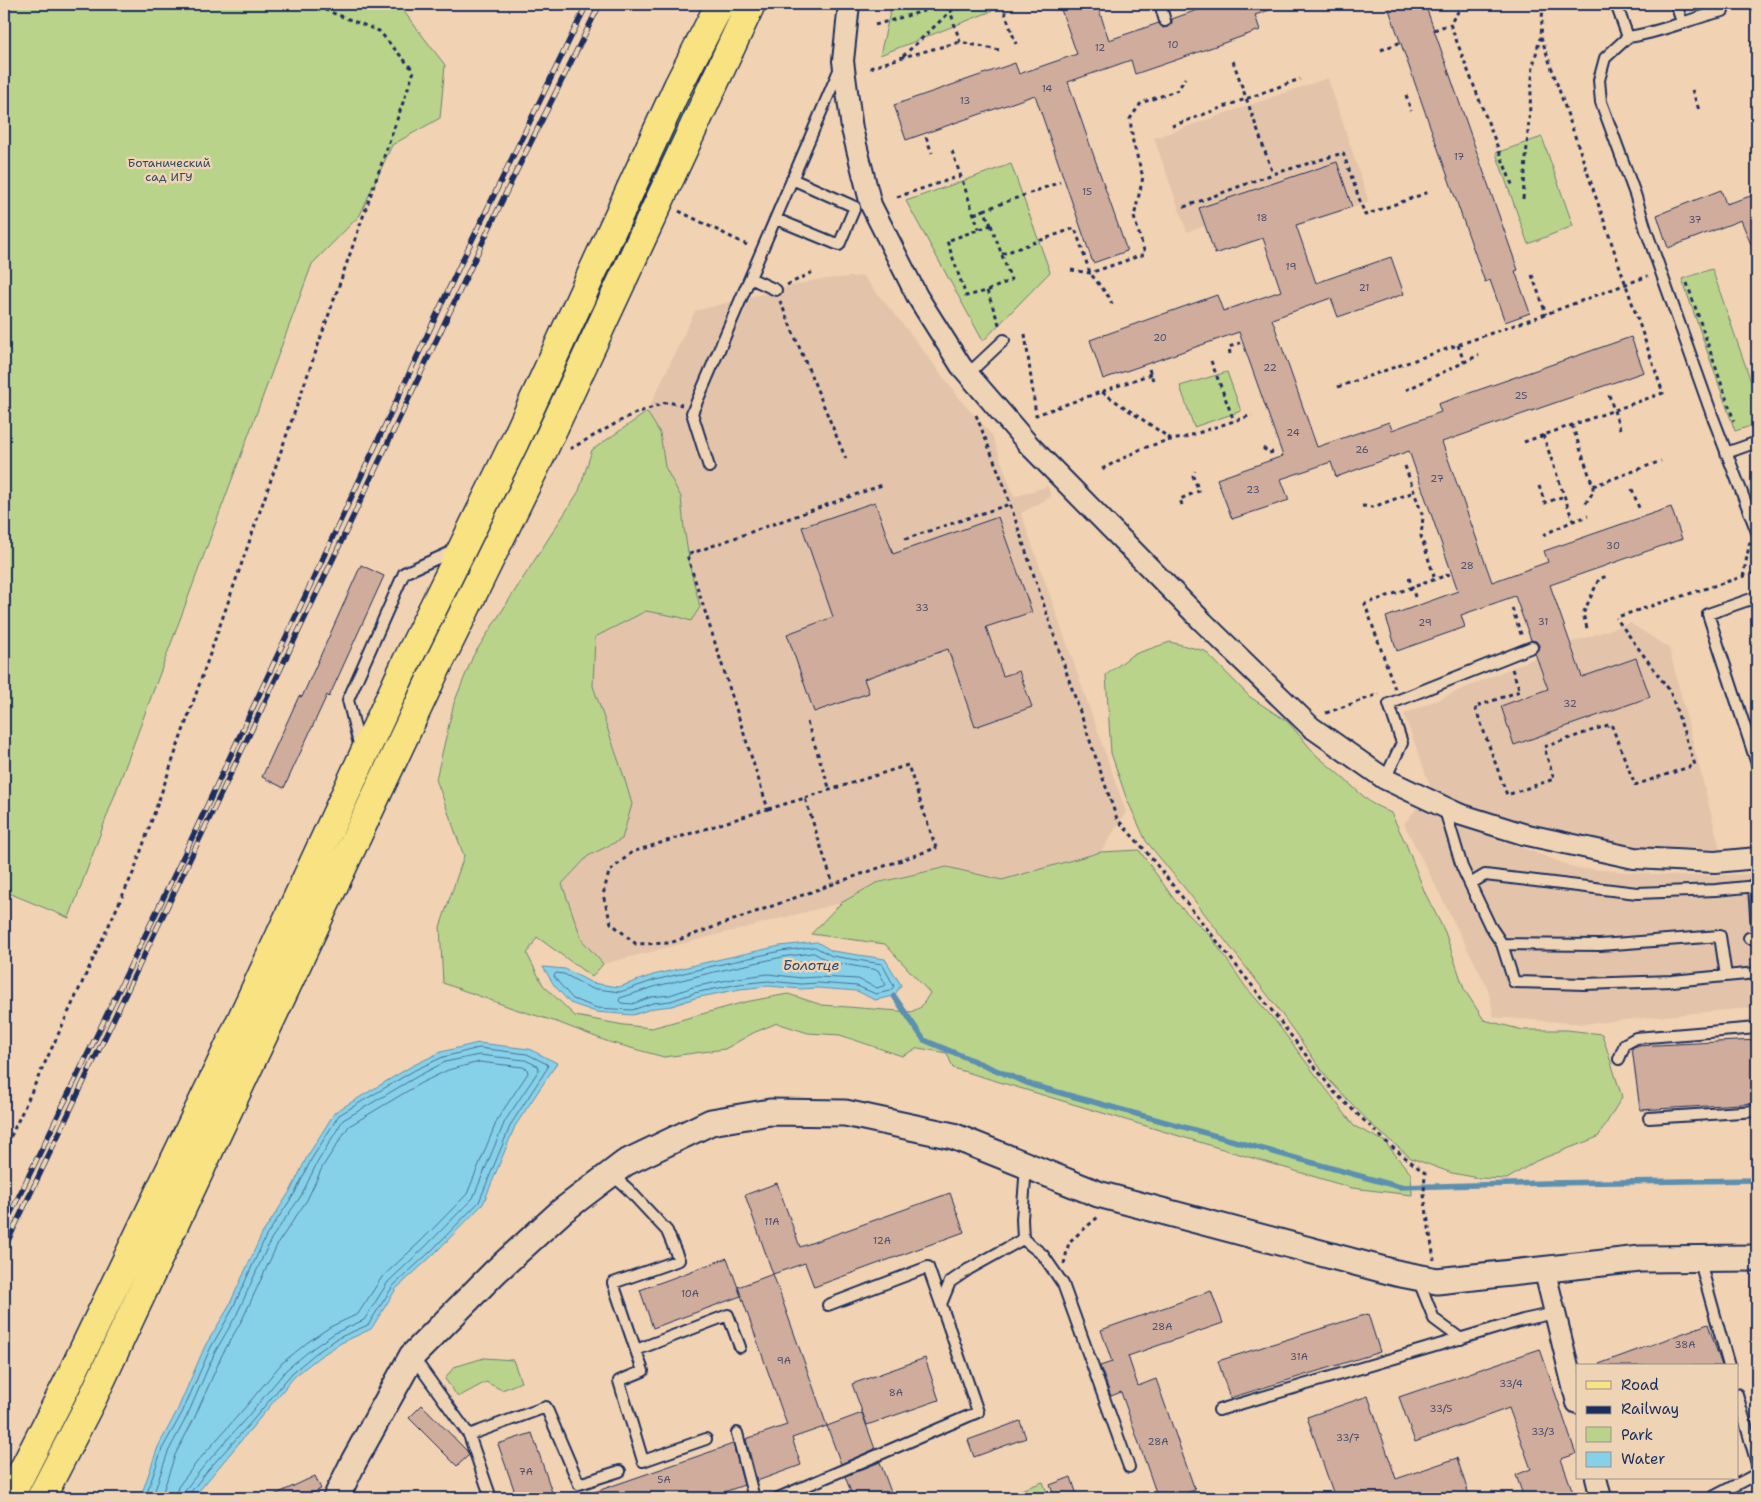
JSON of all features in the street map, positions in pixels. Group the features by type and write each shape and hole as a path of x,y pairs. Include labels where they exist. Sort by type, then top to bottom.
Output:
{"main road":[{"path":"9,1498 68,1382 219,1068 406,663 523,424 678,86 720,4"},
{"path":"41,1498 97,1388 433,675 541,455 751,4"}],"street":[{"path":"849,4 843,60 852,129 870,205 917,296 961,366 1029,445 1203,622 1311,727 1385,779 1459,814 1523,834 1634,858 1715,862 1757,858"},
{"path":"336,1498 354,1461 412,1356 495,1272 562,1211 625,1163 711,1122 770,1112 845,1113 953,1136 1098,1194 1396,1273 1426,1272 1437,1281 1640,1258 1757,1258"},
{"path":"1544,1268 1576,1399"},
{"path":"1596,1480 1601,1498"}],"lane":[{"path":"1160,4 1165,21"},
{"path":"1616,4 1628,37"},
{"path":"1676,4 1682,22"},
{"path":"1723,11 1644,35 1628,37 1605,58 1599,80 1601,102 1726,452 1757,530"},
{"path":"709,467 692,413 843,60"},
{"path":"776,219 838,245 851,215 854,207 792,179"},
{"path":"750,278 776,290"},
{"path":"968,374 1004,340"},
{"path":"1726,452 1757,442"},
{"path":"362,758 348,700 404,573 463,547"},
{"path":"1757,597 1708,614 1757,764"},
{"path":"1385,779 1402,743 1389,704 1529,648"},
{"path":"1443,806 1462,867 1490,926 1502,944 1514,982 1584,984 1672,981 1757,974"},
{"path":"1470,884 1484,875 1637,893 1756,887 1757,929"},
{"path":"1502,944 1600,945 1720,936 1726,976"},
{"path":"1619,1059 1625,1044 1636,1038 1757,1028"},
{"path":"1649,1118 1757,1111"},
{"path":"1026,1166 1022,1219 1023,1239 1043,1255 1060,1279 1129,1467"},
{"path":"610,1174 628,1189 667,1231 679,1260 613,1283 643,1371 619,1381 643,1461 706,1439"},
{"path":"941,1304 950,1282 1023,1239"},
{"path":"1699,1258 1728,1364"},
{"path":"778,1498 978,1412 928,1267 828,1305"},
{"path":"1426,1272 1434,1319 1460,1339"},
{"path":"1219,1410 1555,1313"},
{"path":"636,1350 728,1315 740,1348"},
{"path":"412,1356 469,1435 491,1498"},
{"path":"1738,1398 1757,1464"},
{"path":"469,1435 546,1407 579,1484 620,1471"},
{"path":"736,1433 754,1498"},
{"path":"1711,1498 1757,1474"}],"path":[{"path":"4,1150 134,870 414,71 379,32 310,4"},
{"path":"875,25 948,4 960,42"},
{"path":"903,56 950,11 972,4"},
{"path":"1002,4 1016,44"},
{"path":"1434,30 1450,24 1463,4"},
{"path":"1523,198 1532,66 1541,37 1543,4"},
{"path":"1450,24 1513,187"},
{"path":"1524,442 1663,393 1541,37"},
{"path":"870,68 903,56 960,42 999,50"},
{"path":"1381,50 1401,42"},
{"path":"1233,61 1273,174"},
{"path":"1072,270 1090,273 1145,254 1134,217 1143,177 1133,142 1130,119 1142,103 1178,90 1185,78"},
{"path":"1172,126 1300,79"},
{"path":"1692,90 1699,110"},
{"path":"1406,95 1411,111"},
{"path":"926,137 932,153"},
{"path":"952,150 979,229"},
{"path":"1184,207 1273,174 1343,153 1366,215 1429,192"},
{"path":"898,198 961,177"},
{"path":"974,214 1060,182"},
{"path":"984,210 991,225 1011,280 987,292 966,296 947,241 991,225"},
{"path":"706,225 761,252"},
{"path":"1002,254 1074,228 1090,273 1109,297 1112,304"},
{"path":"815,271 776,290 846,459"},
{"path":"1338,387 1546,314 1652,274"},
{"path":"1532,275 1546,314"},
{"path":"1687,284 1734,422"},
{"path":"987,292 1000,327"},
{"path":"1025,334 1036,415 1150,374"},
{"path":"1230,354 1230,347 1240,343"},
{"path":"1458,344 1464,362"},
{"path":"1406,390 1479,355"},
{"path":"1212,361 1234,421"},
{"path":"1149,369 1153,380"},
{"path":"1102,392 1172,439"},
{"path":"1609,395 1620,429"},
{"path":"566,451 631,414 667,402 694,408"},
{"path":"976,414 1010,504 1117,820 1144,849 1255,988 1334,1092 1392,1147 1425,1173 1426,1272"},
{"path":"1102,469 1141,449 1172,439 1184,438 1252,416"},
{"path":"1572,425 1593,486 1593,492 1584,506"},
{"path":"1543,435 1573,521"},
{"path":"1263,448 1269,453 1277,451"},
{"path":"1593,486 1661,461"},
{"path":"1405,466 1423,517 1421,536 1436,579"},
{"path":"1182,505 1180,499 1199,491 1193,476 1195,471"},
{"path":"768,809 687,555 885,484"},
{"path":"1539,486 1545,502 1564,496"},
{"path":"1632,489 1639,508"},
{"path":"1362,506 1373,507 1414,492"},
{"path":"905,539 1010,504"},
{"path":"1543,535 1588,516"},
{"path":"1743,578 1749,544 1757,530"},
{"path":"1508,657 1520,691 1475,707 1507,795 1554,779 1544,747 1611,724 1635,785 1695,765 1670,691 1618,617 1757,572"},
{"path":"1326,713 1395,688 1365,604 1450,574"},
{"path":"1587,628 1583,614 1599,579 1607,576"},
{"path":"1409,578 1416,600"},
{"path":"1512,608 1529,648"},
{"path":"807,722 830,790"},
{"path":"908,765 936,848 670,943 636,944 611,923 603,895 609,872 632,852 805,798 908,765"},
{"path":"805,798 833,884"},
{"path":"1060,1279 1068,1242 1101,1214"}],"shaded area":[{"path":"1328,78 1369,202 1214,254 1205,226 1187,232 1154,138"},
{"path":"863,276 910,333 963,403 992,435 1014,497 1048,486 1051,497 1021,513 1126,812 1101,852 1002,880 947,867 876,882 841,903 603,964 582,940 562,884 588,856 622,839 632,804 593,686 595,636 646,611 691,621 700,607 691,571 681,497 665,467 660,433 647,412 695,311 816,280"},
{"path":"1630,623 1669,648 1720,849 1633,847 1549,831 1483,813 1432,791 1404,714 1537,657 1548,689 1570,643"},
{"path":"1417,808 1576,868 1682,876 1757,874 1757,1007 1584,1024 1494,1017 1488,989 1404,824"}],"green space":[{"name":"Ботанический сад ИГУ","path":"4,4 398,4 445,65 440,118 392,145 360,215 312,264 69,918 4,891"},
{"path":"733,4 738,4 114,1324 110,1323"},
{"path":"892,4 996,4 997,9 880,55"},
{"path":"1542,137 1573,226 1528,244 1496,153"},
{"path":"1011,164 1050,272 983,341 906,201"},
{"path":"1712,269 1757,399 1757,424 1735,431 1682,279"},
{"path":"1227,372 1241,411 1194,427 1180,386"},
{"path":"647,412 660,433 665,467 681,497 691,571 700,607 691,621 646,611 595,637 593,686 632,804 622,839 588,856 562,884 582,940 603,964 592,977 537,937 527,954 543,985 575,1016 652,1028 745,1002 788,994 822,1005 911,1012 921,1007 930,993 885,944 811,934 841,903 876,883 947,867 1002,880 1101,852 1139,850 1176,902 1212,938 1245,986 1276,1022 1354,1126 1384,1141 1411,1174 1412,1195 1352,1188 953,1068 947,1053 918,1048 902,1056 840,1035 808,1033 777,1023 753,1033 725,1049 664,1057 609,1042 443,983 440,927 464,856 436,779 454,703 473,656 579,491 592,450"},
{"path":"1170,642 1205,651 1250,697 1288,722 1317,756 1371,803 1391,813 1406,844 1425,893 1445,932 1464,989 1484,1020 1523,1030 1567,1030 1602,1034 1622,1097 1598,1137 1536,1161 1507,1179 1479,1178 1452,1173 1411,1158 1373,1126 1328,1079 1273,1002 1146,841 1126,797 1111,753 1106,675 1132,655"},
{"path":"484,1358 513,1360 521,1382 502,1390 486,1382 458,1397 445,1379 454,1367"},
{"path":"1043,1482 1049,1498 998,1498"}],"water":[{"name":"Болотце","path":"817,942 832,951 885,959 901,985 894,996 875,1000 857,991 769,986 740,989 695,998 672,1006 654,1008 633,1015 596,1012 570,1003 554,985 543,967 565,969 592,983 619,987 653,975 712,961 780,946"},
{"path":"478,1043 529,1049 557,1063 515,1126 483,1204 433,1255 396,1289 371,1329 341,1343 295,1376 193,1498 143,1498 142,1493 158,1447 177,1411 205,1346 227,1310 262,1234 291,1190 307,1157 335,1112 412,1066 441,1052"}],"building":[{"path":"1059,4 1097,4 1109,40 1159,23 1163,28 1167,27 1172,23 1172,19 1214,4 1281,4 1281,6 1255,15 1260,30 1135,74 1131,60 1068,82 1127,251 1093,263 1035,95 906,140 894,105 1015,63 1019,74 1077,54"},
{"path":"1387,4 1425,4 1518,270 1515,271 1530,313 1505,322 1490,280 1485,282"},
{"path":"1337,162 1352,207 1296,225 1316,283 1391,257 1404,294 1338,317 1331,298 1272,319 1317,447 1389,422 1392,430 1441,412 1438,404 1631,337 1644,372 1442,442 1492,582 1548,562 1544,551 1671,507 1682,539 1550,585 1582,677 1636,658 1650,697 1514,745 1501,706 1548,689 1535,653 1539,645 1536,641 1531,640 1515,596 1461,615 1465,627 1397,651 1386,617 1458,591 1409,451 1336,477 1331,462 1281,479 1289,500 1232,519 1217,479 1283,456 1239,332 1103,379 1090,340 1217,295 1223,311 1281,291 1263,238 1215,254 1199,208"},
{"path":"1721,190 1726,204 1757,194 1757,259 1741,220 1668,248 1657,215"},
{"path":"875,502 893,554 998,517 1032,612 986,627 1003,676 1019,671 1032,707 975,727 948,649 864,679 869,693 814,712 787,634 833,617 802,527"},
{"path":"361,565 384,576 329,697 327,695 284,788 262,777 299,696 302,697"},
{"path":"1757,1040 1757,1103 1640,1110 1632,1048 1636,1046"},
{"path":"777,1183 800,1247 950,1193 964,1232 814,1287 805,1263 773,1274 745,1195"},
{"path":"727,1258 741,1296 653,1328 640,1290"},
{"path":"773,1274 827,1426 792,1438 801,1465 757,1481 746,1439 787,1425 738,1287"},
{"path":"1211,1291 1223,1323 1128,1356 1138,1386 1156,1379 1195,1490 1170,1498 1158,1498 1121,1392 1111,1396 1100,1366 1112,1362 1101,1330"},
{"path":"1368,1314 1380,1352 1230,1398 1218,1361"},
{"path":"1708,1324 1721,1364 1599,1364"},
{"path":"1540,1349 1576,1454 1561,1459 1575,1498 1524,1498 1516,1475 1531,1469 1509,1408 1415,1442 1399,1397"},
{"path":"925,1358 939,1400 867,1425 852,1384"},
{"path":"1368,1396 1396,1479 1457,1458 1469,1495 1460,1498 1335,1498 1307,1417"},
{"path":"422,1405 467,1451 469,1455 457,1466 409,1418"},
{"path":"862,1413 875,1449 841,1464 827,1426"},
{"path":"1020,1421 1026,1438 974,1457 968,1440"},
{"path":"532,1433 554,1498 517,1498 498,1444"},
{"path":"733,1444 744,1485 707,1498 583,1498 583,1496"},
{"path":"880,1462 893,1498 853,1498 845,1476"},
{"path":"315,1476 321,1489 302,1498 268,1498"},
{"path":"1071,1477 1078,1498 1055,1498 1050,1485"}],"waterway":[{"path":"894,996 924,1040 1032,1085 1400,1187 1757,1180"}],"railway":[{"path":"4,1227 184,855 460,265 587,4"},
{"path":"4,1249 512,180 600,4"}]}
